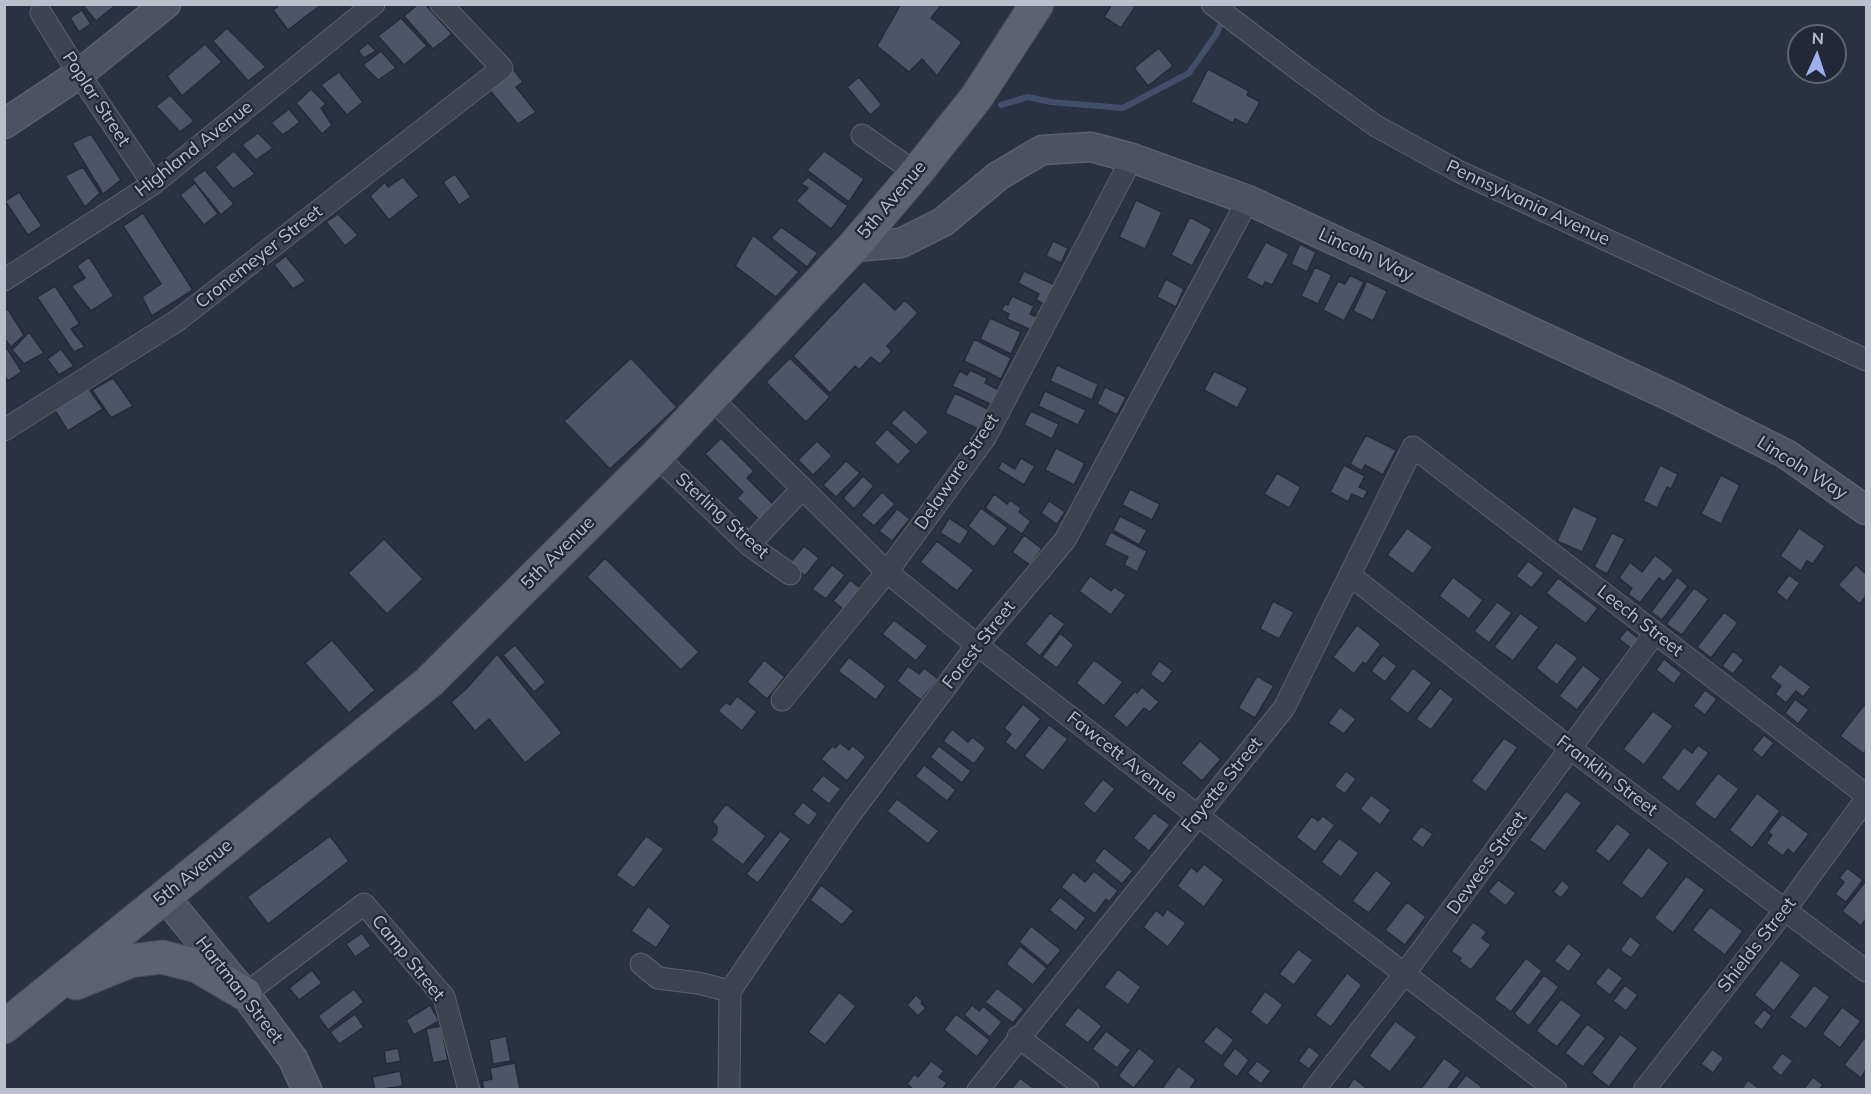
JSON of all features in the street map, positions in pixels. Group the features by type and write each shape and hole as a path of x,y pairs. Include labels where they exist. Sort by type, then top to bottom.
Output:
{"main road":[{"path":"4,124 79,74 166,4"},
{"name":"5th Avenue","path":"4,1027 424,686 656,456 853,247 976,98 1037,4"},
{"name":"Lincoln Way","path":"853,247 901,243 944,222 998,176 1042,150 1091,147 1132,158 1248,200 1672,397 1786,454 1866,510"},
{"name":"Hartman Street","path":"164,896 245,994 293,1059 306,1089"},
{"path":"44,996 130,961 162,957 197,966 245,994"}],"street":[{"name":"Highland Avenue","path":"4,280 153,184 374,4"},
{"name":"Cronemeyer Street","path":"4,430 178,320 502,68 441,4"},
{"name":"Pennsylvania Avenue","path":"1213,5 1376,126 1458,171 1866,360"},
{"name":"Poplar Street","path":"41,13 153,184"},
{"path":"862,135 916,173"},
{"name":"Delaware Street","path":"782,700 887,572 985,438 1132,158"},
{"name":"Forest Street","path":"730,991 846,820 977,645 1065,540 1248,200"},
{"name":"Fawcett Avenue","path":"711,398 887,572 977,645 1556,1089"},
{"name":"Fayette Street","path":"978,1089 1284,708 1413,447"},
{"name":"Leech Street","path":"1413,447 1866,797"},
{"name":"Sterling Street","path":"656,456 749,545 790,574"},
{"path":"749,545 802,489"},
{"name":"Franklin Street","path":"1351,576 1571,749 1866,971"},
{"name":"Dewees Street","path":"1314,1089 1406,973 1655,633"},
{"name":"Shields Street","path":"1644,1089 1785,910 1866,797"},
{"name":"Camp Street","path":"245,994 364,904 444,997 469,1089"},
{"path":"641,964 658,978 698,983 730,991 729,1089"},
{"path":"1018,1037 1088,1089"}],"building":[{"path":"82,4 115,4 116,5 96,21"},
{"path":"281,4 322,4 288,30 273,10"},
{"path":"418,4 425,4 452,34 433,49 404,16"},
{"path":"901,4 942,4 931,18 962,42 937,76 922,59 909,72 877,46"},
{"path":"1112,4 1130,4 1135,7 1121,28 1104,17"},
{"path":"82,10 91,24 79,32 70,18"},
{"path":"401,18 427,46 404,65 378,36"},
{"path":"227,28 266,67 248,81 213,41"},
{"path":"368,43 376,51 364,58 358,51"},
{"path":"205,44 222,62 182,96 167,76"},
{"path":"1159,48 1173,66 1148,86 1134,68"},
{"path":"381,51 396,68 378,80 363,65"},
{"path":"1208,69 1249,91 1247,95 1260,102 1247,125 1235,119 1233,123 1191,102"},
{"path":"514,70 523,82 516,87 536,112 518,124 487,87"},
{"path":"339,72 363,102 347,115 321,85"},
{"path":"859,77 882,105 870,115 847,87"},
{"path":"311,89 326,104 321,108 332,125 322,134 296,103"},
{"path":"170,95 194,121 180,132 156,106"},
{"path":"289,109 300,122 283,135 271,123"},
{"path":"258,133 273,148 256,160 242,145"},
{"path":"91,134 121,180 103,194 72,143"},
{"path":"234,151 255,174 233,189 215,167"},
{"path":"824,151 864,179 849,202 807,170"},
{"path":"83,167 100,193 85,207 65,176"},
{"path":"205,170 234,204 221,215 192,179"},
{"path":"455,174 471,197 459,205 443,182"},
{"path":"403,177 419,196 389,220 370,196 385,182 388,187"},
{"path":"808,177 848,206 831,229 796,201 808,188 801,184"},
{"path":"195,183 218,214 204,225 180,195"},
{"path":"19,192 42,226 28,235 5,201"},
{"path":"1136,200 1162,212 1145,249 1119,237"},
{"path":"143,213 193,290 152,316 142,297 161,284 123,226"},
{"path":"338,214 358,235 345,246 326,222"},
{"path":"1190,217 1212,229 1192,266 1171,255"},
{"path":"781,227 818,253 807,267 771,238"},
{"path":"753,235 799,272 776,297 735,266"},
{"path":"1053,241 1068,248 1061,263 1046,256"},
{"path":"1266,242 1289,254 1272,285 1265,282 1263,287 1246,278"},
{"path":"1300,244 1316,252 1307,272 1291,264"},
{"path":"286,256 306,281 293,289 274,265"},
{"path":"89,257 114,296 91,311 71,286 85,278 77,266"},
{"path":"1315,267 1332,275 1318,304 1301,296"},
{"path":"1024,271 1055,285 1046,305 1036,300 1039,294 1018,283"},
{"path":"1350,275 1364,282 1344,321 1323,310 1338,281 1345,284"},
{"path":"1166,279 1184,289 1176,307 1157,297"},
{"path":"864,281 895,310 905,300 918,313 887,346 892,351 880,364 871,357 859,370 855,366 830,393 793,356"},
{"path":"1367,281 1387,291 1373,321 1353,311"},
{"path":"55,286 80,324 71,329 85,347 74,352 37,297"},
{"path":"1012,296 1034,306 1030,314 1037,317 1031,330 1007,319 1009,314 1001,310 1005,304 1008,305"},
{"path":"8,309 24,335 11,347 4,338 4,312"},
{"path":"990,318 1021,332 1011,354 980,339"},
{"path":"29,332 44,353 24,364 12,350"},
{"path":"974,339 1011,358 1001,379 964,361"},
{"path":"4,344 22,372 8,381 4,375"},
{"path":"61,349 74,366 59,375 47,359"},
{"path":"631,358 677,407 610,469 564,421"},
{"path":"790,358 830,397 806,422 766,382"},
{"path":"1057,365 1098,384 1092,400 1050,381"},
{"path":"970,370 987,378 985,383 999,390 992,405 952,386 960,371 967,375"},
{"path":"1214,371 1248,388 1237,408 1204,390"},
{"path":"113,378 133,406 111,418 92,390"},
{"path":"1105,387 1126,397 1117,415 1097,404"},
{"path":"88,388 103,409 68,431 54,409"},
{"path":"1045,391 1086,410 1078,425 1038,406"},
{"path":"955,393 992,411 982,431 945,413"},
{"path":"904,409 929,432 916,445 891,423"},
{"path":"1031,411 1059,424 1052,439 1024,425"},
{"path":"887,429 911,451 898,465 874,443"},
{"path":"1366,435 1396,450 1383,475 1365,465 1362,471 1350,464"},
{"path":"721,438 754,471 747,478 778,509 763,524 737,498 743,492 705,454"},
{"path":"817,441 832,456 813,475 798,460"},
{"path":"1056,448 1085,463 1074,485 1045,470"},
{"path":"1021,458 1035,466 1024,485 998,469 1002,461 1015,469"},
{"path":"846,461 860,473 836,497 823,485"},
{"path":"1344,465 1365,476 1359,487 1368,491 1363,499 1352,494 1348,502 1330,492"},
{"path":"1660,465 1678,474 1671,489 1667,487 1657,508 1643,501"},
{"path":"1277,473 1301,487 1289,508 1264,494"},
{"path":"1721,475 1740,485 1721,524 1701,514"},
{"path":"863,476 874,486 854,509 843,498"},
{"path":"1130,489 1160,504 1152,520 1122,505"},
{"path":"882,492 895,504 874,526 861,515"},
{"path":"994,494 1007,504 1010,500 1021,508 1019,512 1031,521 1022,534 985,508"},
{"path":"1049,501 1065,512 1057,524 1041,513"},
{"path":"1573,506 1598,518 1582,552 1557,541"},
{"path":"981,508 1008,528 994,547 968,526"},
{"path":"897,509 910,519 892,541 879,531"},
{"path":"1120,516 1147,530 1139,545 1113,530"},
{"path":"949,518 969,531 960,545 940,533"},
{"path":"1407,528 1433,547 1413,574 1387,555"},
{"path":"1799,528 1825,546 1813,564 1807,561 1801,571 1780,556"},
{"path":"1111,532 1147,551 1137,572 1124,565 1128,557 1104,545"},
{"path":"1612,533 1625,539 1607,574 1594,567"},
{"path":"1024,535 1042,549 1030,565 1012,552"},
{"path":"384,539 423,579 387,614 348,573"},
{"path":"937,541 974,570 957,591 920,562"},
{"path":"804,546 819,558 805,576 790,563"},
{"path":"1655,555 1674,570 1664,582 1659,578 1640,603 1628,594 1632,588 1619,578 1630,562 1642,572"},
{"path":"605,558 699,652 681,670 587,577"},
{"path":"1528,561 1544,573 1532,588 1516,576"},
{"path":"832,565 845,575 826,599 812,589"},
{"path":"1856,565 1866,574 1866,596 1860,604 1838,585"},
{"path":"1789,575 1800,583 1787,601 1776,592"},
{"path":"1090,576 1111,591 1114,587 1126,595 1111,615 1079,591"},
{"path":"1453,577 1483,600 1469,619 1439,596"},
{"path":"1677,577 1688,586 1662,620 1651,612"},
{"path":"1558,578 1598,608 1586,624 1546,593"},
{"path":"850,580 864,591 847,612 833,601"},
{"path":"1694,588 1709,599 1682,635 1666,624"},
{"path":"1273,601 1294,612 1279,639 1260,629"},
{"path":"1497,602 1512,613 1489,643 1474,631"},
{"path":"1724,612 1738,623 1711,658 1697,647"},
{"path":"1050,613 1065,624 1040,656 1025,644"},
{"path":"1520,613 1539,627 1513,661 1494,647"},
{"path":"894,620 928,646 916,661 882,634"},
{"path":"1357,625 1381,644 1366,664 1363,662 1354,674 1333,657"},
{"path":"1627,629 1639,639 1632,649 1619,639"},
{"path":"1060,633 1074,645 1057,668 1042,657"},
{"path":"332,640 375,690 349,713 305,663"},
{"path":"1556,642 1578,658 1557,685 1536,668"},
{"path":"515,645 546,682 534,692 503,655"},
{"path":"1733,651 1744,660 1733,674 1722,666"},
{"path":"497,654 562,733 525,763 489,719 475,731 451,702 466,689"},
{"path":"1383,655 1397,666 1385,682 1371,671"},
{"path":"849,657 886,686 876,700 838,671"},
{"path":"1664,659 1682,673 1674,684 1656,670"},
{"path":"764,660 785,677 767,699 747,682"},
{"path":"1094,660 1123,682 1104,706 1076,683"},
{"path":"1159,661 1173,671 1163,684 1150,674"},
{"path":"1780,664 1811,687 1803,697 1796,691 1786,703 1775,694 1781,686 1770,677"},
{"path":"1583,665 1601,679 1577,710 1559,696"},
{"path":"908,666 919,674 924,668 938,679 921,700 897,681"},
{"path":"1413,668 1432,683 1408,714 1389,699"},
{"path":"1257,676 1274,686 1255,718 1238,708"},
{"path":"1142,687 1159,702 1150,712 1144,708 1127,728 1113,716 1135,691 1137,693"},
{"path":"1440,688 1454,699 1431,730 1416,719"},
{"path":"1705,690 1717,699 1705,715 1693,706"},
{"path":"737,696 757,712 742,731 718,711 726,702 730,705"},
{"path":"1795,699 1809,710 1798,724 1785,713"},
{"path":"1023,704 1041,719 1016,751 1005,742 1011,734 1004,728"},
{"path":"1864,705 1866,707 1866,750 1864,754 1840,736"},
{"path":"1340,707 1356,719 1344,734 1328,723"},
{"path":"1653,711 1673,726 1644,765 1623,749"},
{"path":"1049,725 1068,739 1043,771 1024,756"},
{"path":"952,729 968,742 972,737 986,748 974,764 943,741"},
{"path":"1764,735 1774,743 1762,758 1752,750"},
{"path":"1504,738 1518,747 1486,792 1471,781"},
{"path":"1200,741 1221,759 1202,781 1181,763"},
{"path":"840,743 849,750 852,745 866,757 847,781 821,759 832,746 835,748"},
{"path":"1698,745 1709,753 1679,792 1661,778 1684,747 1692,753"},
{"path":"939,746 971,771 962,783 930,757"},
{"path":"924,765 956,790 947,801 915,776"},
{"path":"1346,771 1356,779 1345,794 1334,786"},
{"path":"1718,773 1739,789 1715,820 1694,804"},
{"path":"823,775 841,789 829,804 811,790"},
{"path":"1103,779 1115,789 1095,814 1083,804"},
{"path":"1566,791 1582,803 1545,851 1529,840"},
{"path":"1757,793 1780,811 1752,848 1729,830"},
{"path":"1371,795 1391,810 1380,825 1360,809"},
{"path":"897,799 939,831 928,844 887,811"},
{"path":"803,802 818,814 809,826 793,814"},
{"path":"726,804 766,836 743,865 711,840 717,833 717,826 712,822"},
{"path":"1154,813 1170,825 1149,851 1133,838"},
{"path":"1782,814 1809,834 1794,854 1788,849 1783,856 1766,843 1772,835 1768,832"},
{"path":"1312,816 1318,821 1323,816 1335,825 1315,852 1296,837"},
{"path":"1617,823 1631,834 1609,862 1595,851"},
{"path":"1421,826 1433,834 1423,848 1411,839"},
{"path":"780,831 791,839 758,883 746,874"},
{"path":"330,836 349,861 268,924 247,897"},
{"path":"646,836 664,849 634,888 616,875"},
{"path":"1339,838 1359,853 1341,877 1321,862"},
{"path":"1648,847 1669,863 1642,899 1621,883"},
{"path":"1104,848 1133,871 1122,884 1094,861"},
{"path":"1204,864 1224,880 1204,907 1177,886 1191,867 1197,872"},
{"path":"1847,868 1863,880 1846,902 1835,894 1844,882 1839,878"},
{"path":"1376,870 1392,883 1369,913 1352,901"},
{"path":"1094,871 1118,891 1109,902 1106,899 1095,914 1061,887 1073,872 1085,882"},
{"path":"1686,876 1705,890 1673,933 1654,918"},
{"path":"1498,880 1516,893 1506,906 1488,892"},
{"path":"1562,880 1570,887 1561,898 1553,892"},
{"path":"1865,882 1866,919 1861,926 1842,911"},
{"path":"821,885 854,911 842,925 810,900"},
{"path":"1060,897 1086,918 1076,931 1049,910"},
{"path":"1407,902 1426,917 1405,945 1385,930"},
{"path":"648,906 671,926 656,948 631,931"},
{"path":"1710,907 1743,931 1725,955 1692,930"},
{"path":"1167,909 1186,923 1168,947 1143,927 1156,910 1163,916"},
{"path":"1473,922 1487,932 1482,938 1491,945 1471,970 1459,961 1461,958 1451,951"},
{"path":"1031,926 1061,950 1048,966 1019,942"},
{"path":"362,933 371,946 355,957 346,944"},
{"path":"1630,936 1641,945 1631,958 1620,950"},
{"path":"1568,943 1582,954 1569,972 1554,961"},
{"path":"1020,946 1047,968 1033,985 1006,964"},
{"path":"1298,949 1313,960 1294,985 1279,974"},
{"path":"1526,958 1542,971 1511,1012 1494,999"},
{"path":"1781,960 1801,975 1774,1011 1754,995"},
{"path":"1608,967 1623,978 1610,995 1595,983"},
{"path":"1118,969 1141,987 1128,1005 1104,987"},
{"path":"312,970 322,983 299,1000 289,988"},
{"path":"1347,973 1362,985 1331,1027 1315,1015"},
{"path":"1544,975 1559,987 1529,1026 1514,1014"},
{"path":"1625,985 1638,995 1626,1011 1613,1001"},
{"path":"1814,985 1830,997 1806,1029 1789,1017"},
{"path":"997,988 1024,1009 1013,1023 985,1002"},
{"path":"354,989 364,1002 328,1030 318,1016"},
{"path":"1265,991 1283,1005 1267,1026 1250,1012"},
{"path":"839,992 856,1006 825,1045 808,1032"},
{"path":"916,995 926,1008 918,1016 907,1005"},
{"path":"1561,999 1582,1015 1557,1047 1536,1031"},
{"path":"430,1005 439,1021 414,1035 406,1020"},
{"path":"972,1005 979,1011 983,1006 1002,1022 990,1037 964,1015"},
{"path":"1078,1007 1102,1026 1088,1043 1064,1025"},
{"path":"1842,1007 1861,1021 1840,1048 1822,1034"},
{"path":"1764,1009 1772,1016 1762,1030 1753,1023"},
{"path":"355,1014 364,1027 339,1044 330,1032"},
{"path":"956,1014 990,1040 977,1057 944,1030"},
{"path":"1395,1021 1417,1037 1390,1072 1369,1056"},
{"path":"1587,1024 1606,1038 1583,1067 1565,1053"},
{"path":"441,1026 448,1060 433,1063 426,1029"},
{"path":"1216,1026 1234,1040 1222,1056 1203,1042"},
{"path":"1106,1031 1131,1050 1117,1068 1092,1049"},
{"path":"1620,1034 1638,1048 1609,1087 1591,1073"},
{"path":"506,1036 511,1061 493,1064 489,1040"},
{"path":"1866,1036 1866,1070 1861,1078 1844,1065"},
{"path":"1309,1046 1320,1055 1309,1069 1298,1061"},
{"path":"398,1048 401,1061 386,1064 384,1051"},
{"path":"1139,1048 1155,1061 1134,1088 1118,1076"},
{"path":"1235,1048 1249,1060 1237,1077 1222,1065"},
{"path":"1712,1049 1724,1058 1713,1073 1701,1064"},
{"path":"1782,1053 1793,1061 1781,1076 1771,1068"},
{"path":"1444,1058 1461,1071 1447,1090 1420,1090"},
{"path":"931,1061 944,1071 939,1077 947,1083 942,1090 914,1090 907,1084 914,1074 918,1077"},
{"path":"1257,1061 1271,1071 1261,1084 1247,1073"},
{"path":"515,1063 520,1089 484,1090 482,1081 492,1079 490,1068"},
{"path":"1178,1066 1196,1080 1189,1090 1161,1090"},
{"path":"400,1071 403,1086 375,1090 372,1077"},
{"path":"1466,1075 1482,1087 1480,1090 1454,1090"},
{"path":"1813,1077 1823,1085 1819,1090 1803,1090"},
{"path":"1020,1078 1036,1090 1011,1090"},
{"path":"1354,1078 1369,1090 1346,1090"},
{"path":"1748,1080 1761,1090 1741,1090"}],"waterway":[{"path":"1001,105 1028,97 1051,102 1123,108 1189,73 1217,33 1223,19"}]}
